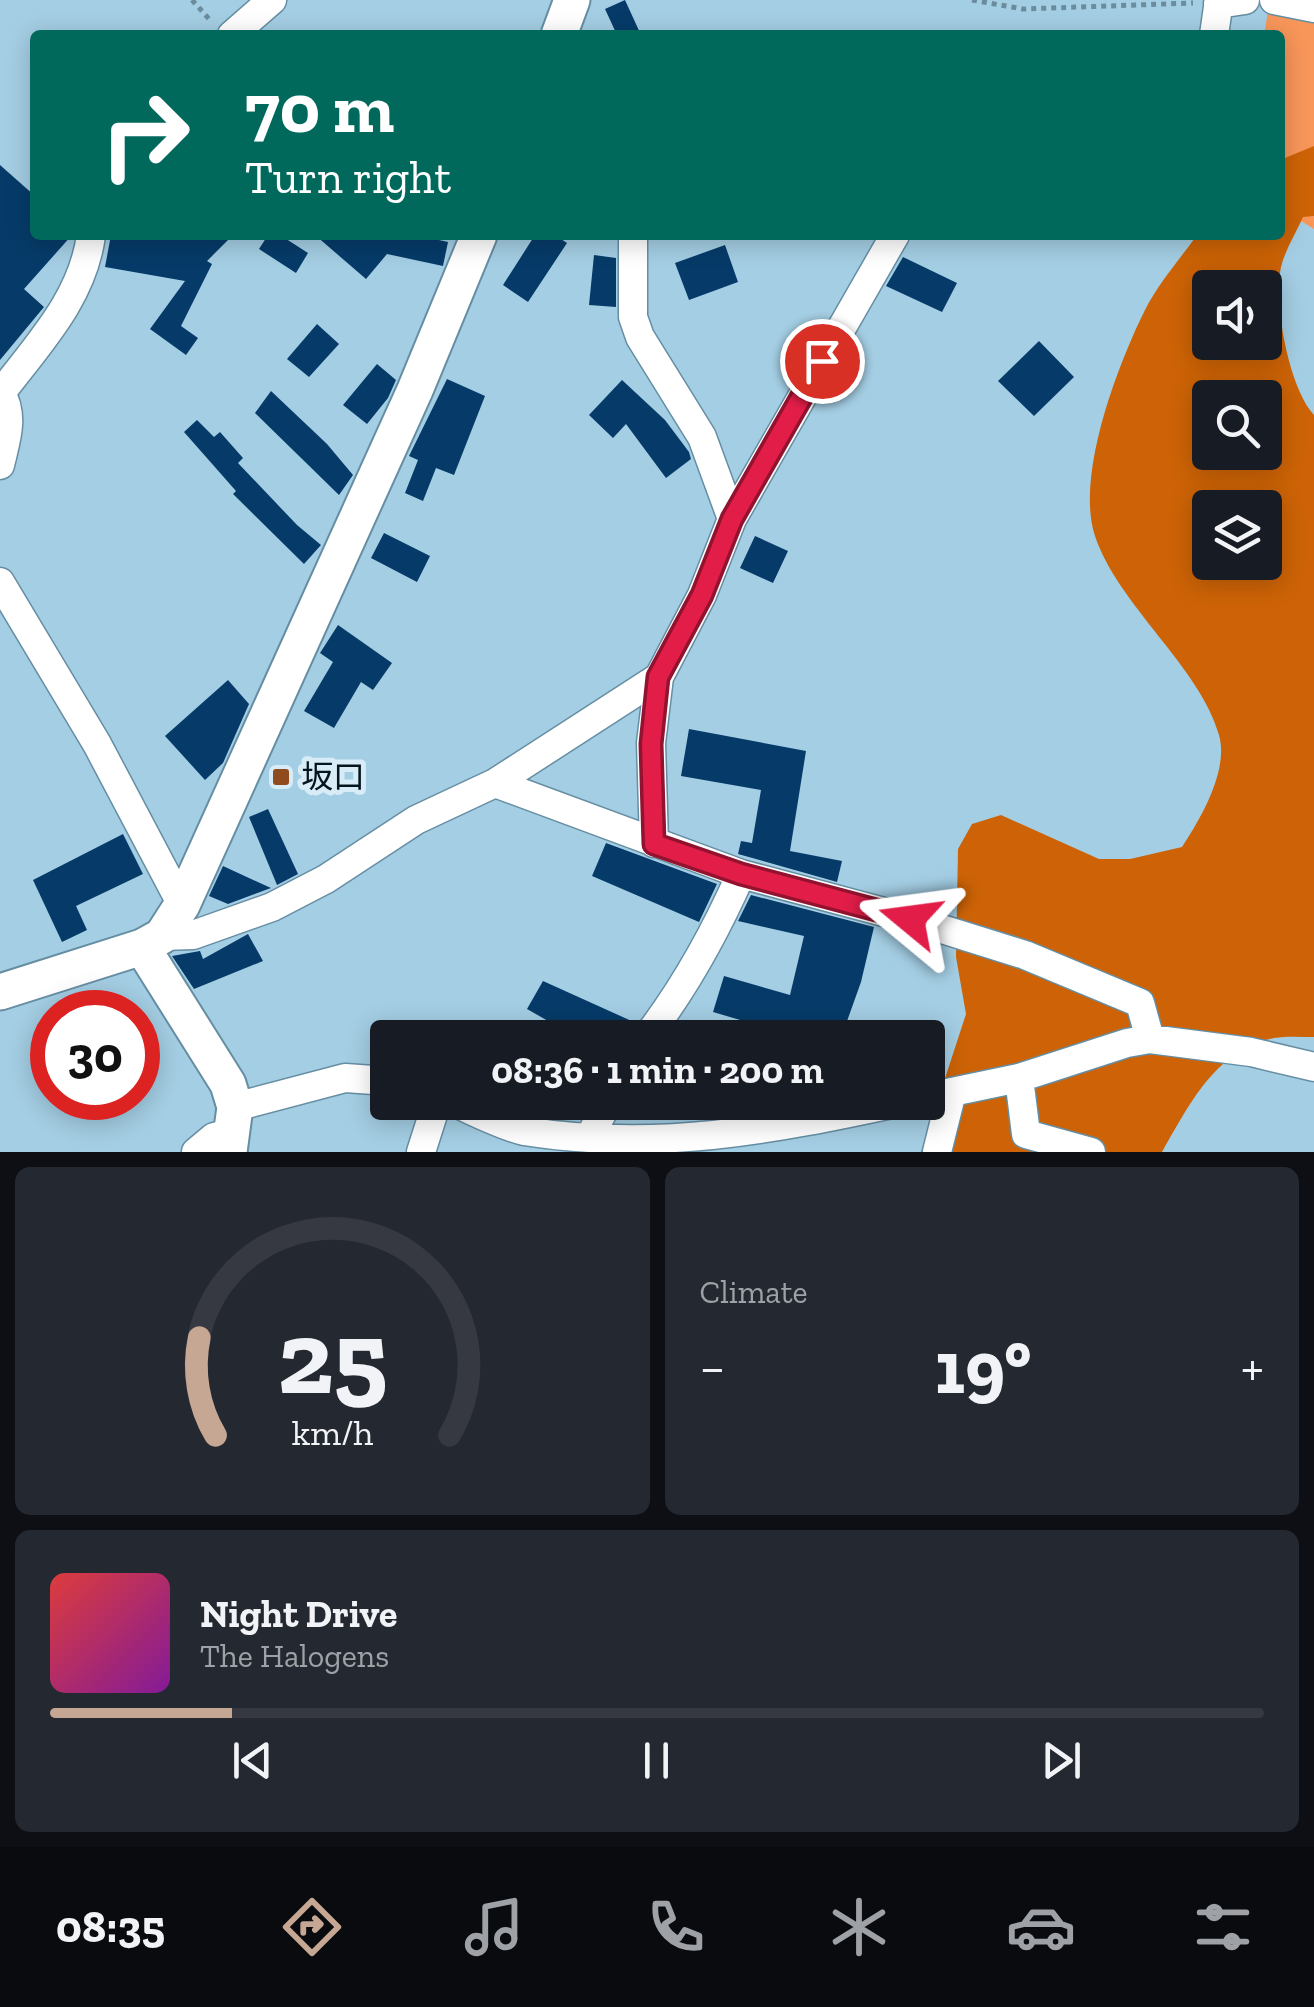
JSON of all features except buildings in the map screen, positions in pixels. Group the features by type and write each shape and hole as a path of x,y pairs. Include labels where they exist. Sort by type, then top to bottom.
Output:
{"street":[{"path":"222,29 272,0"},
{"path":"562,30 572,0"},
{"path":"1274,0 1314,8"},
{"path":"1216,30 1227,1"},
{"path":"0,465 9,426 8,406 1,392 72,296 86,265 90,240"},
{"path":"152,942 182,905 416,390 476,240"},
{"path":"633,240 634,316 640,337 702,437 732,519"},
{"path":"654,844 651,744 658,677 702,595 732,519 891,240"},
{"path":"0,582 97,744 182,905"},
{"path":"0,992 272,908 326,879 416,820 495,784 658,677"},
{"path":"495,784 741,874 1026,955 1140,1003 1150,1039"},
{"path":"660,1020 714,937 741,874"},
{"path":"152,942 228,1084 233,1130"},
{"path":"945,1093 1019,1078 1127,1042 1150,1039 1251,1052 1314,1068"},
{"path":"196,1152 214,1138 345,1078 370,1080"},
{"path":"1019,1078 1026,1134 1091,1152"},
{"path":"422,1152 432,1120"},
{"path":"496,1120 520,1130 587,1142 658,1149 816,1120"},
{"path":"587,1142 599,1120"},
{"path":"938,1152 939,1120"}],"path":[{"path":"192,0 222,29"},
{"path":"972,0 1023,9 1227,1"}],"shaded area":[{"path":"1270,0 1314,0 1314,229 1285,211 1285,30 1265,30"},
{"path":"1314,146 1314,216 1303,217 1281,270 1192,270 1192,360 1282,360 1282,328 1297,386 1314,415 1314,1037 1274,1038 1236,1054 1206,1082 1162,1152 921,1152 931,1120 945,1120 945,1078 966,1014 956,957 958,849 972,824 1001,815 1099,859 1130,859 1182,847 1217,778 1221,749 1209,710 1106,562 1090,511 1102,421 1150,300 1193,240 1285,240 1285,158"}],"place":[{"name":"坂口","path":"281,777"}],"route":[{"path":"822,361 732,519 702,595 658,677 651,744 654,844 741,874 910,919"}]}
